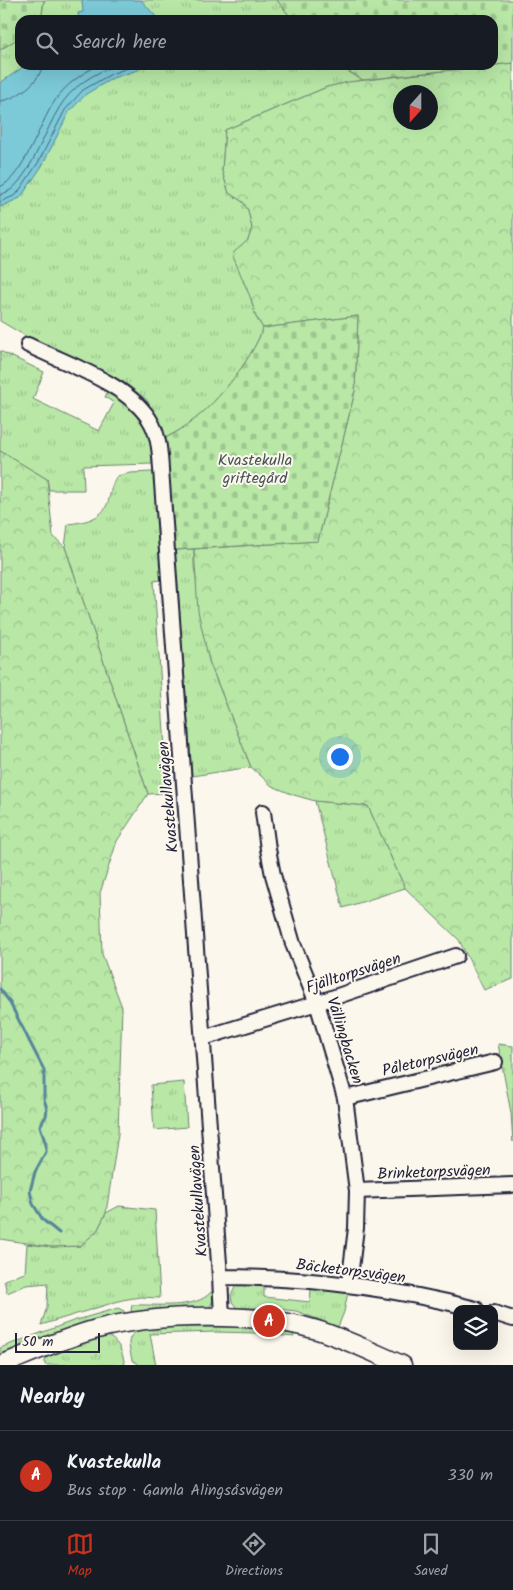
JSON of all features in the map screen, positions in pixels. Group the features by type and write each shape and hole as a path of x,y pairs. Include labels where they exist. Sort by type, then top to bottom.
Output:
{"street":[{"name":"Kvastekullavägen","path":"28,345 106,382 128,396 137,403 145,414 157,437 161,469 203,1038 222,1318"},
{"name":"Vällingbacken","path":"263,812 268,849 293,944 317,1003 345,1098 357,1191 356,1228 349,1286"},
{"name":"Fjälltorpsvägen","path":"203,1038 317,1003 456,956"},
{"name":"Påletorpsvägen","path":"345,1098 495,1062"},
{"name":"Brinketorpsvägen","path":"357,1191 512,1185"},
{"name":"Bäcketorpsvägen","path":"220,1277 278,1278 349,1286 401,1293 457,1305"},
{"path":"498,1314 513,1318"},
{"path":"1,1365 99,1328 172,1318 222,1318 268,1321 316,1330 402,1365"}],"green space":[{"path":"0,0 44,0 41,15 15,15 15,40 0,50"},
{"path":"44,0 277,0 289,15 41,15"},
{"path":"277,0 513,0 513,63 498,65 498,15 289,15"},
{"path":"15,40 15,70 346,70 363,80 327,87 225,130 222,171 229,193 243,202 248,210 252,228 248,240 251,299 256,317 263,328 258,341 241,369 219,396 195,419 164,439 147,400 124,382 34,341 0,321 0,50"},
{"path":"513,63 513,979 484,990 459,940 405,888 368,806 315,801 294,795 272,786 251,767 209,661 198,611 194,549 318,541 355,391 358,316 263,328 256,317 251,299 232,254 248,240 252,228 248,210 243,202 229,193 222,171 225,130 327,87 348,82 452,70 498,70 498,65"},
{"path":"346,70 451,70 363,80"},
{"name":"Kvastekulla griftegård","path":"358,316 355,391 318,541 175,550 164,439 195,419 219,396 241,369 258,341 263,328"},
{"path":"0,351 44,372 33,399 99,431 114,403 105,397 107,393 111,392 133,405 149,432 152,447 152,464 83,466 84,490 49,490 47,479 0,451"},
{"path":"0,451 47,479 53,536 65,547 148,794 117,841 100,893 102,954 122,1007 118,1134 106,1213 97,1231 80,1246 52,1247 0,1239"},
{"path":"154,473 163,580 154,581 168,793 148,794 65,547 68,524 91,519 101,513 108,502 112,485 117,476"},
{"path":"194,549 194,566 209,661 251,767 192,776 175,550"},
{"path":"315,801 368,806 405,888 343,908"},
{"path":"498,1044 513,1046 513,1142 511,1113"},
{"path":"184,1082 187,1127 154,1130 151,1085"},
{"path":"119,1206 155,1210 160,1298 140,1297 122,1300 41,1325 47,1307 48,1283 26,1285 7,1293 4,1280 25,1273 27,1244 52,1247 80,1246 97,1231 106,1213"},
{"path":"241,1284 264,1285 264,1297 310,1302 311,1289 348,1292 344,1312 338,1327 296,1311 268,1308 237,1308 232,1302 231,1295 236,1286"},
{"path":"211,1292 214,1294 214,1298 210,1307 206,1309 133,1314 131,1311 132,1305 185,1304 204,1298"},
{"path":"118,1308 124,1311 124,1315 0,1358 0,1348 73,1321"},
{"path":"251,1327 293,1333 294,1337 216,1332 150,1334 156,1365 140,1365 132,1360 129,1343 135,1333 147,1328"},
{"path":"108,1336 120,1348 125,1365 45,1365 45,1360 49,1354"}],"water":[{"path":"82,0 141,0 154,15 78,15 78,13 83,12"},
{"path":"19,70 138,70 113,78 86,94 69,112 42,166 20,198 0,207 0,83"}],"waterway":[{"path":"0,989 9,1001 44,1070 44,1099 47,1109 46,1116 40,1126 46,1145 46,1152 35,1172 30,1191 33,1204 43,1220 59,1233"}],"place":[{"name":"Kvastekulla","path":"269,1321"}]}
